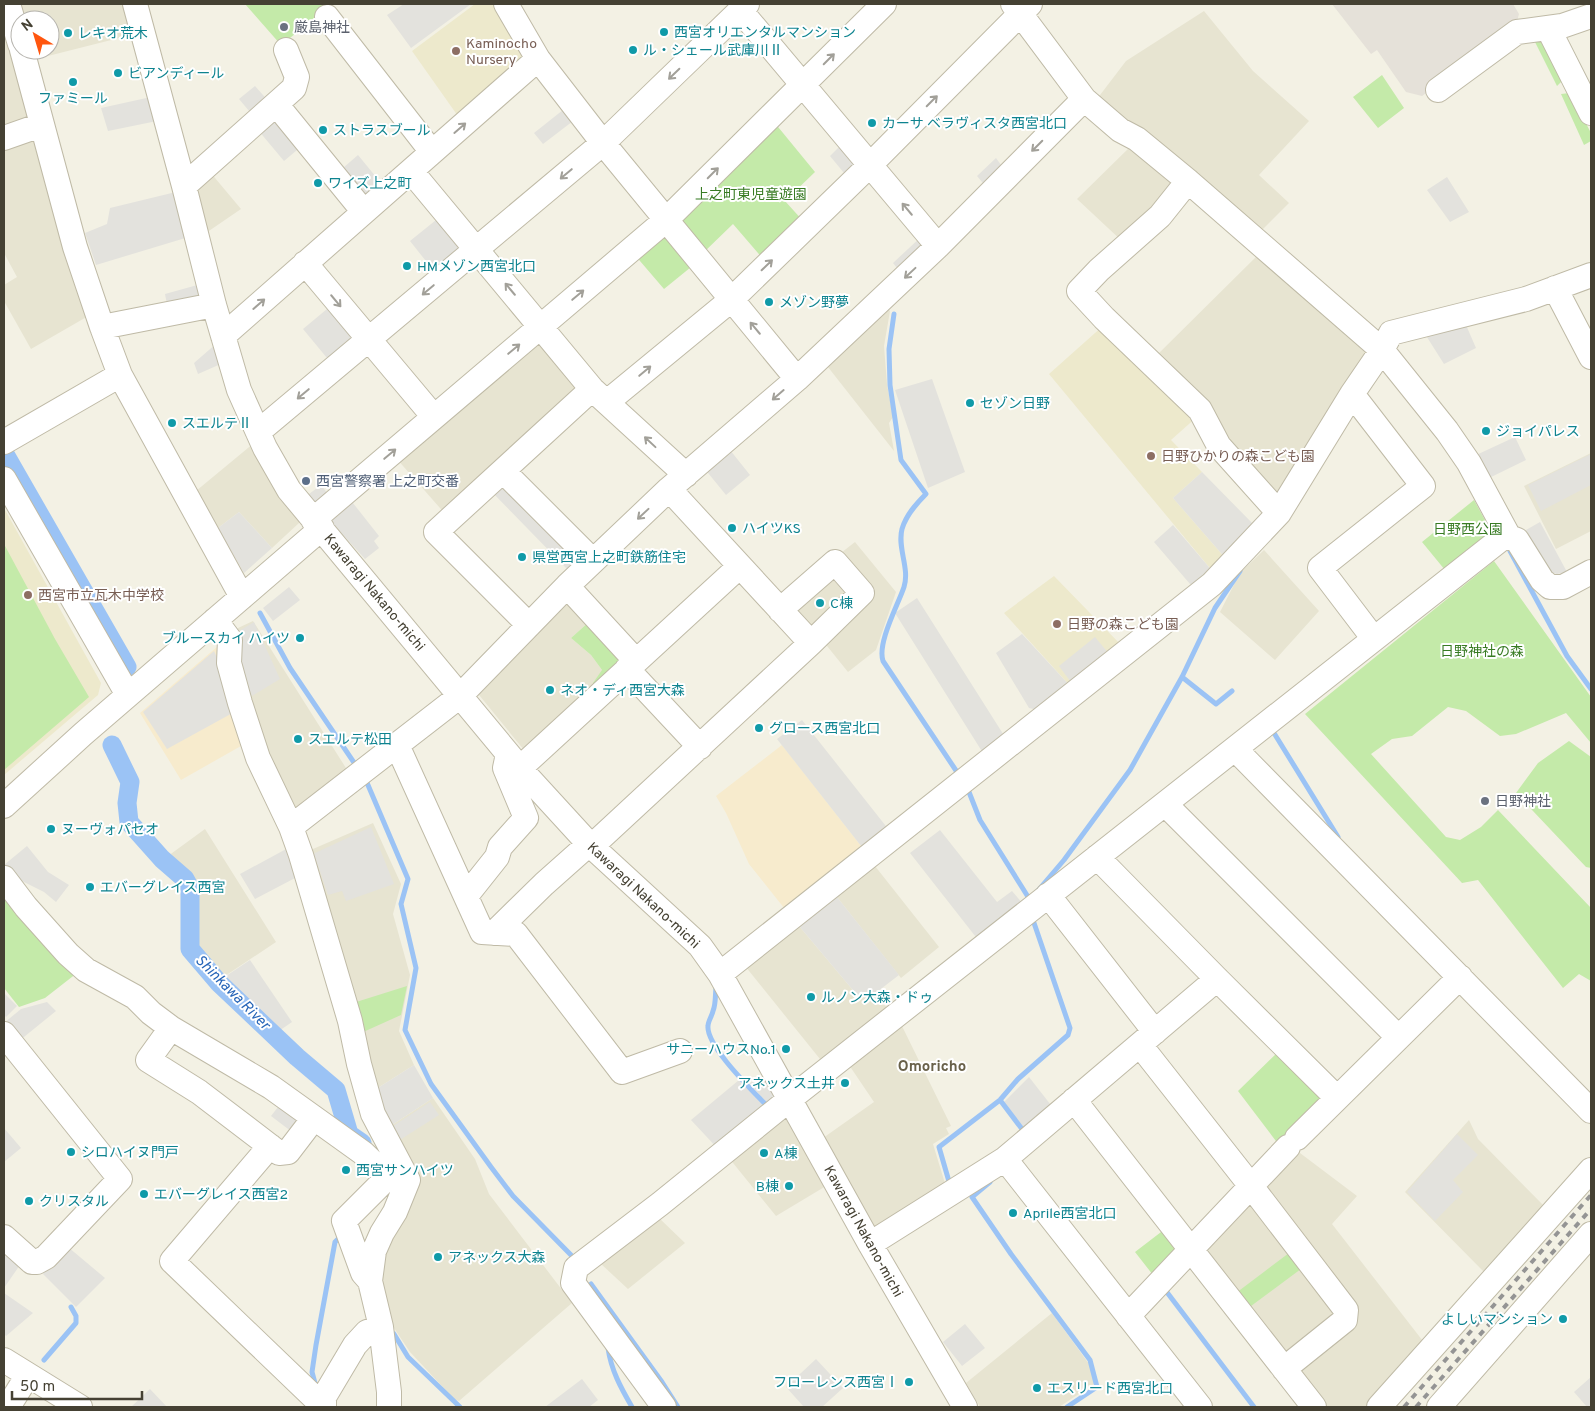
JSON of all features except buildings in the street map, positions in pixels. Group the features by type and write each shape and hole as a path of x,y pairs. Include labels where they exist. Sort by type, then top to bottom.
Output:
{"street":[{"name":"Kawaragi Nakano-michi","path":"135,4 222,336 239,390 265,448 289,490 514,761 590,845 700,946 720,974 870,1244 965,1407"},
{"path":"506,4 538,59 603,143 797,379"},
{"path":"4,806 128,695 242,597 317,524 434,417 666,220 884,4"},
{"path":"258,432 603,143 744,7 803,84 938,246"},
{"path":"529,625 436,532 503,471 600,396 731,300 871,164 1021,7 1084,99 1120,130 1137,140 1188,181 1382,350 1447,431 1469,464 1509,537 1517,540 1542,580 1550,587 1563,587 1591,572"},
{"path":"1438,90 1517,32 1562,26 1591,16"},
{"path":"327,17 432,152"},
{"path":"1548,28 1591,113"},
{"path":"184,186 294,88 297,77 286,50"},
{"path":"222,336 538,59"},
{"path":"25,60 75,247 120,375 242,597"},
{"path":"291,827 460,696 593,561 678,482 797,379 938,246 1084,99"},
{"path":"276,104 364,212"},
{"path":"4,138 41,125"},
{"path":"411,171 600,396 678,482 740,566 811,643"},
{"path":"1188,181 1160,216 1099,270 1079,291 1098,312 1200,410 1219,446 1279,513"},
{"path":"305,263 434,417"},
{"path":"720,974 1212,584 1279,513 1391,333 1526,299 1591,274"},
{"path":"1555,288 1591,357"},
{"path":"102,327 214,306"},
{"path":"4,442 120,375"},
{"path":"1352,394 1423,486 1320,568 1374,639"},
{"path":"503,471 593,561"},
{"path":"4,479 128,695"},
{"path":"664,1407 573,1283 576,1268 660,1204 790,1099 1374,639 1501,540 1509,537"},
{"path":"494,933 544,884 700,748 862,593 835,562 780,610"},
{"path":"466,896 497,857 500,847 526,818 505,768 632,665 740,566"},
{"path":"567,586 700,748"},
{"path":"215,620 230,640 229,663 258,758 291,827 303,862 350,1021 359,1064 373,1114 394,1171"},
{"path":"397,745 482,932 516,934 622,1072 680,1050"},
{"path":"1235,749 1591,1110"},
{"path":"1165,804 1398,1037"},
{"path":"1097,857 1337,1098"},
{"path":"4,878 26,907 62,947 86,970 135,997 171,1028 271,1087 363,1153 408,1180 396,1212 382,1233 374,1251 370,1281 381,1327 389,1392 388,1407"},
{"path":"1048,895 1251,1186 1346,1310 1345,1320 1284,1369"},
{"path":"1128,1316 1292,1143 1460,976"},
{"path":"870,1244 1005,1159 1217,979"},
{"path":"171,1028 148,1060 199,1092 279,1154 288,1152 314,1118"},
{"path":"4,1035 120,1179 46,1257 37,1262 32,1262 4,1236"},
{"path":"1074,1100 1314,1407"},
{"path":"270,1146 172,1262 324,1407"},
{"path":"1005,1159 1200,1407"},
{"path":"1379,1407 1591,1170"},
{"path":"370,1281 363,1273 344,1221 394,1171"},
{"path":"1439,1407 1591,1234"},
{"path":"324,1407 324,1397 355,1344 367,1332 381,1327"},
{"path":"4,1360 15,1387 50,1407"},
{"path":"15,1387 80,1407"}],"shaded area":[{"path":"20,4 130,4 139,33 60,53 60,10 22,10"},
{"path":"404,4 471,4 411,48 387,15"},
{"path":"475,4 492,4 530,58 460,119 412,51"},
{"path":"1332,4 1513,4 1519,14 1515,28 1422,96 1406,92 1377,50 1371,54"},
{"path":"1204,11 1253,71 1309,121 1259,175 1289,203 1261,231 1097,99 1126,61"},
{"path":"4,21 10,41 10,60 16,60 32,115 4,130"},
{"path":"255,86 271,104 255,118 239,99"},
{"path":"151,97 157,121 108,131 101,108"},
{"path":"568,106 577,118 543,144 534,133"},
{"path":"273,117 303,145 284,161 258,130"},
{"path":"31,138 40,142 90,315 31,349 4,301 4,285 17,277 4,253 4,147"},
{"path":"845,141 863,163 849,179 830,156"},
{"path":"1132,145 1181,183 1123,242 1077,199"},
{"path":"358,155 381,183 366,196 343,168"},
{"path":"996,158 1004,169 987,188 977,176"},
{"path":"210,172 241,209 203,235 190,188"},
{"path":"1447,177 1469,212 1450,222 1427,190"},
{"path":"180,191 192,236 96,265 85,233 107,224 110,208"},
{"path":"441,216 468,249 437,275 410,241"},
{"path":"923,235 932,244 901,273 893,263"},
{"path":"1260,253 1370,351 1359,361 1276,502 1153,359"},
{"path":"201,284 206,302 168,310 165,294"},
{"path":"333,304 362,338 332,364 303,329"},
{"path":"885,305 890,311 884,346 887,384 893,417 889,423 894,451 824,362"},
{"name":"日野ひかりの森こども園","path":"1104,325 1198,416 1171,440 1202,472 1173,498 1227,560 1214,573 1049,374"},
{"path":"1466,325 1476,348 1444,364 1425,334"},
{"path":"538,340 586,390 447,516 396,458"},
{"path":"217,343 223,363 198,374 194,363"},
{"path":"932,379 965,472 928,488 895,390"},
{"path":"1515,437 1526,460 1485,480 1474,456"},
{"path":"254,443 299,516 299,523 272,548 239,512 218,528 196,491"},
{"path":"730,450 750,475 726,495 704,468"},
{"path":"1591,453 1591,531 1556,549 1524,486"},
{"path":"1591,454 1591,485 1541,511 1528,485"},
{"path":"1202,472 1256,527 1227,560 1173,498"},
{"path":"505,482 578,560 567,569 490,490"},
{"path":"321,485 332,499 316,511 305,497"},
{"path":"349,498 379,536 374,541 379,548 365,559 326,516"},
{"name":"西宮市立瓦木中学校","path":"4,508 101,683 98,695 4,775"},
{"path":"239,512 272,548 244,573 218,528"},
{"path":"1540,522 1567,572 1557,574 1548,571 1526,530"},
{"path":"1173,525 1214,573 1199,584 1190,584 1154,542"},
{"path":"855,542 896,592 876,650 848,672 823,641 873,597 837,556"},
{"path":"1264,550 1319,611 1275,660 1220,612 1240,573"},
{"path":"831,573 854,591 818,631 792,615"},
{"name":"日野の森こども園","path":"1054,576 1123,647 1072,688 1004,613"},
{"path":"289,587 300,600 273,621 263,608"},
{"path":"566,597 590,621 571,638 591,655 602,670 599,690 524,750 475,690"},
{"path":"917,598 1005,737 983,753 895,613"},
{"path":"253,621 351,776 294,820 233,660 238,628"},
{"path":"254,622 280,679 252,696 238,664 239,631"},
{"path":"1022,634 1072,688 1042,711 1029,708 996,653"},
{"path":"1095,637 1110,655 1073,685 1059,666"},
{"path":"218,646 248,742 181,780 140,713"},
{"path":"214,651 227,678 238,710 167,749 143,712"},
{"path":"802,720 889,830 865,851 777,739"},
{"path":"782,745 865,851 788,913 749,864 726,813 716,796"},
{"path":"373,823 401,884 393,914 410,975 399,1031 414,1065 370,1093 306,852"},
{"path":"371,827 394,884 346,901 342,891 328,895 313,854"},
{"path":"205,829 276,942 222,978 196,954 192,885 168,856"},
{"path":"940,830 997,902 1012,891 1024,905 979,941 910,853"},
{"path":"27,846 48,872 69,885 56,902 44,892 10,875 4,868 4,865"},
{"path":"288,848 297,877 255,899 240,874"},
{"path":"871,861 939,947 901,978 833,892"},
{"path":"833,892 899,975 873,995 857,995 794,920"},
{"path":"794,920 857,995 876,996 892,1013 824,1064 741,961"},
{"path":"250,960 292,1022 279,1031 223,978"},
{"path":"4,993 17,1006 6,1017 4,1015"},
{"path":"47,1002 56,1011 19,1041 4,1023 21,1009"},
{"path":"900,1022 951,1126 946,1128 949,1134 933,1144 947,1190 880,1228 872,1227 823,1138 874,1102 847,1062"},
{"path":"414,1065 433,1098 386,1129 370,1093"},
{"path":"766,1075 778,1099 769,1106 750,1083"},
{"path":"1029,1077 1054,1109 1026,1131 1004,1102"},
{"path":"739,1080 767,1109 719,1150 691,1120"},
{"path":"433,1098 475,1159 489,1194 572,1303 459,1401 454,1399 410,1352 392,1325 374,1280 377,1257 410,1205 386,1129"},
{"path":"282,1102 306,1120 296,1135 271,1116"},
{"path":"430,1102 439,1115 395,1143 387,1130"},
{"path":"780,1118 787,1119 826,1186 776,1216 729,1158"},
{"path":"1469,1120 1478,1139 1546,1208 1485,1273 1405,1192"},
{"path":"4,1128 21,1148 4,1162"},
{"path":"1457,1134 1478,1155 1453,1180 1463,1192 1435,1221 1407,1192"},
{"path":"1296,1150 1357,1196 1332,1224 1426,1345 1368,1407 1323,1407 1199,1251"},
{"path":"658,1217 685,1243 628,1289 600,1263"},
{"path":"68,1247 105,1278 76,1307 43,1274"},
{"path":"4,1250 22,1262 4,1288"},
{"path":"4,1293 33,1313 6,1336 4,1334"},
{"path":"1052,1313 1092,1368 1094,1384 1059,1407 980,1407 966,1383"},
{"path":"965,1324 985,1348 962,1366 943,1342"},
{"path":"816,1359 843,1388 822,1407 804,1407 786,1387"},
{"path":"1591,1377 1591,1407 1587,1407 1574,1392"},
{"path":"582,1379 598,1400 589,1407 545,1407"},
{"path":"150,1389 167,1407 131,1407"}],"green space":[{"name":"厳島神社","path":"245,4 325,4 328,8 281,45"},
{"path":"1544,33 1562,81 1557,86 1532,36"},
{"path":"1382,75 1404,108 1378,128 1353,97"},
{"path":"1570,93 1591,133 1591,141 1584,145 1561,94"},
{"name":"上之町東児童遊園","path":"774,122 815,172 785,201 804,222 764,260 733,224 702,254 677,218"},
{"path":"664,229 696,263 664,289 634,254"},
{"name":"日野西公園","path":"1474,500 1492,533 1445,570 1422,542"},
{"name":"西宮市立瓦木中学校","path":"4,544 55,639 89,697 4,770"},
{"name":"日野神社の森","path":"1494,561 1591,697 1591,743 1566,713 1516,734 1500,736 1466,711 1448,707 1412,736 1392,739 1371,754 1446,837 1460,840 1481,827 1498,810 1591,908 1591,981 1579,974 1563,988 1478,880 1462,883 1305,714"},
{"path":"590,621 624,658 599,690 593,683 602,670 591,655 571,638"},
{"path":"1569,741 1591,757 1591,868 1586,867 1516,793 1538,763"},
{"path":"4,885 77,973 45,998 19,1007 4,988"},
{"path":"407,986 401,1015 361,1033 353,1003"},
{"path":"1279,1051 1322,1095 1322,1103 1279,1145 1238,1091"},
{"path":"1165,1229 1181,1249 1153,1275 1135,1252"},
{"path":"1293,1250 1305,1266 1247,1309 1236,1293"}],"waterway":[{"path":"894,314 889,349 890,385 901,460 926,494 909,514 902,529 901,543 906,573 904,587 885,634 882,653 883,661 959,775"},
{"name":"Shinkawa River","path":"6,456 127,667"},
{"path":"1510,551 1567,656 1591,689"},
{"path":"967,787 980,820 1030,900 1064,860 1130,770 1182,677 1215,608 1240,571"},
{"path":"260,613 290,668 357,767"},
{"path":"1182,677 1216,704 1232,691"},
{"path":"1274,733 1338,837"},
{"name":"Shinkawa River","path":"112,745 130,782 127,803 129,822 162,859 185,879 190,888 190,949 219,983 297,1057 336,1090 349,1134 362,1143"},
{"path":"365,778 408,879 401,904 416,968 405,1030 431,1084 491,1167 513,1196 571,1255"},
{"path":"950,1185 939,1147 1000,1100 1018,1079 1068,1035 1070,1028 1033,920"},
{"path":"716,988 715,1006 708,1024 709,1035 731,1068 767,1106"},
{"path":"1000,1100 1025,1133"},
{"path":"990,1182 972,1197 1011,1254 1090,1360 1097,1387 1067,1407"},
{"path":"316,1387 312,1372 316,1345 335,1242 342,1235"},
{"path":"591,1284 678,1407"},
{"path":"1163,1287 1254,1407"},
{"path":"44,1360 76,1323 76,1316 71,1307"},
{"path":"394,1334 408,1357 460,1407"},
{"path":"608,1348 620,1386 632,1407"}],"railway":[{"path":"1404,1407 1591,1195"},
{"path":"1416,1407 1591,1209"}],"place":[{"name":"厳島神社","path":"284,27"},
{"name":"西宮オリエンタルマンション","path":"664,32"},
{"name":"レキオ荒木","path":"68,33"},
{"name":"ル・シェール武庫川Ⅱ","path":"633,50"},
{"name":"Kaminocho Nursery","path":"456,51"},
{"name":"ビアンディール","path":"118,73"},
{"name":"ファミール","path":"73,82"},
{"name":"カーサ ベラヴィスタ西宮北口","path":"872,123"},
{"name":"ストラスブール","path":"323,130"},
{"name":"ワイズ上之町","path":"318,183"},
{"name":"HMメゾン西宮北口","path":"407,266"},
{"name":"メゾン野夢","path":"769,302"},
{"name":"セゾン日野","path":"970,403"},
{"name":"スエルテⅡ","path":"172,423"},
{"name":"ジョイパレス","path":"1486,431"},
{"name":"日野ひかりの森こども園","path":"1151,456"},
{"name":"西宮警察署 上之町交番","path":"306,481"},
{"name":"ハイツKS","path":"732,528"},
{"name":"県営西宮上之町鉄筋住宅","path":"522,557"},
{"name":"西宮市立瓦木中学校","path":"28,595"},
{"name":"C棟","path":"820,603"},
{"name":"日野の森こども園","path":"1057,624"},
{"name":"ブルースカイ ハイツ","path":"300,638"},
{"name":"ネオ・ディ西宮大森","path":"550,690"},
{"name":"グロース西宮北口","path":"759,728"},
{"name":"スエルテ松田","path":"298,739"},
{"name":"日野神社","path":"1485,801"},
{"name":"ヌーヴォパセオ","path":"51,829"},
{"name":"エバーグレイス西宮","path":"90,887"},
{"name":"ルノン大森・ドゥ","path":"811,997"},
{"name":"サニーハウスNo.1","path":"786,1049"},
{"name":"アネックス土井","path":"845,1083"},
{"name":"シロハイヌ門戸","path":"71,1152"},
{"name":"A棟","path":"764,1153"},
{"name":"西宮サンハイツ","path":"346,1170"},
{"name":"B棟","path":"789,1186"},
{"name":"エバーグレイス西宮2","path":"144,1194"},
{"name":"クリスタル","path":"29,1201"},
{"name":"Aprile西宮北口","path":"1013,1213"},
{"name":"アネックス大森","path":"438,1257"},
{"name":"よしいマンション","path":"1563,1319"},
{"name":"フローレンス西宮Ⅰ","path":"909,1382"},
{"name":"エスリード西宮北口","path":"1037,1388"}],"district":[{"name":"Omoricho","path":"932,1066"}]}
